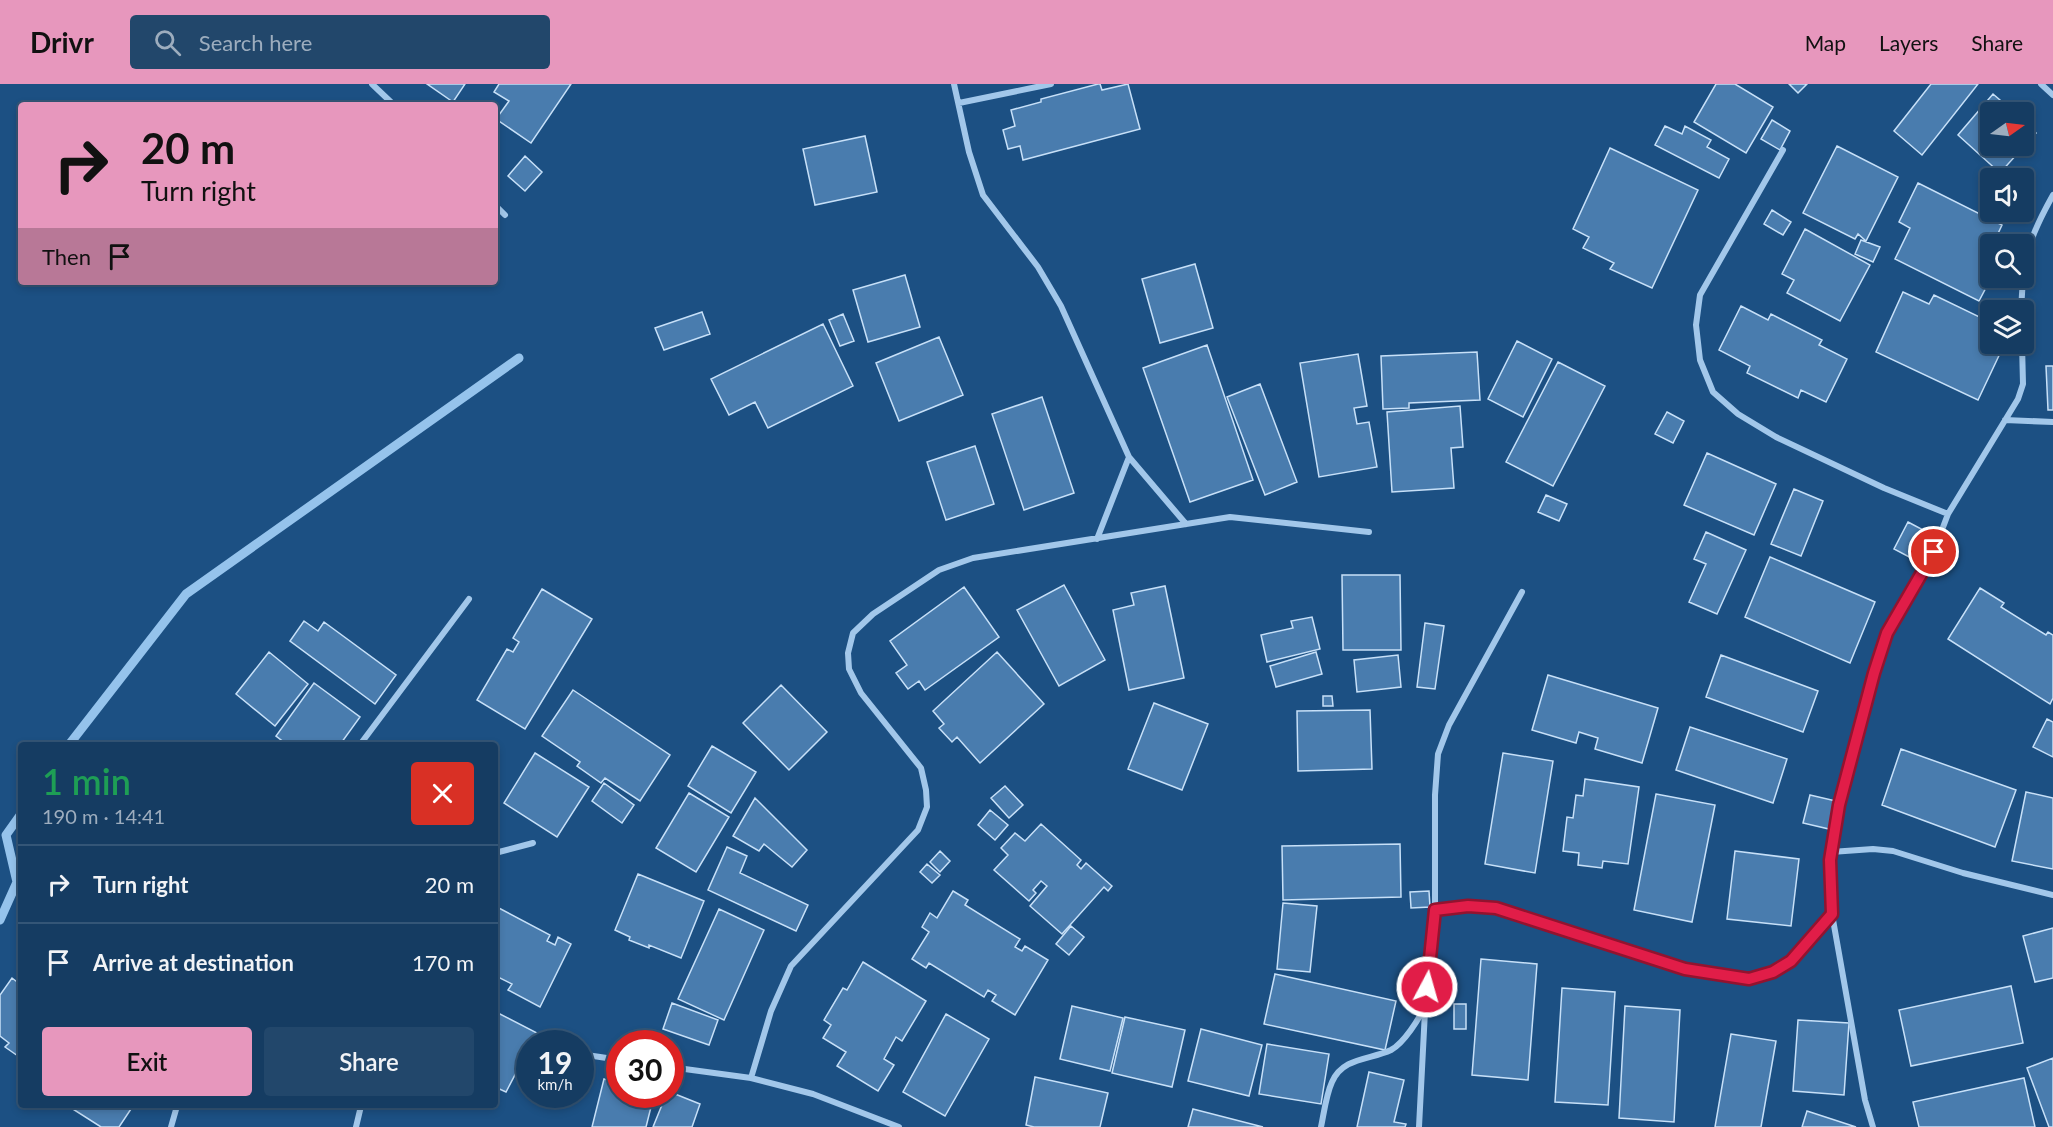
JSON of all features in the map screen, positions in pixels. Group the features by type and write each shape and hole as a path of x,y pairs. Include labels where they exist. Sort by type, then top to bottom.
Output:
{"street":[{"path":"372,84 391,102"},
{"path":"954,84 969,152 983,195 1038,267 1061,306 1129,457 1186,524"},
{"path":"958,103 1051,84"},
{"path":"2041,84 2053,95"},
{"path":"1783,150 1700,295 1696,325 1700,360 1713,393 1738,414 1776,437 1884,488 1948,514"},
{"path":"2033,234 2053,195"},
{"path":"498,208 506,215"},
{"path":"1873,1127 1865,1100 1832,914 1830,860 1839,805 1887,633 1934,552 1948,514 2018,399 2023,384 2022,354"},
{"path":"2005,420 2053,422"},
{"path":"1097,539 1129,457"},
{"path":"751,1078 771,1011 791,966 918,830 927,807 927,790 921,768 861,693 849,669 848,652 854,633 873,614 939,570 973,558 1230,517 1370,532"},
{"path":"1419,1127 1425,1006 1435,910 1435,795 1438,754 1449,725 1522,592"},
{"path":"362,742 469,599"},
{"path":"498,853 533,843"},
{"path":"1831,852 1873,849 1893,851 1963,873 2053,894"},
{"path":"1435,910 1468,906 1496,908 1685,969 1749,979 1773,972 1791,961 1832,914"},
{"path":"1321,1127 1332,1081 1342,1068 1357,1059 1393,1049 1418,1020 1425,1006"},
{"path":"684,1069 751,1078 813,1094 899,1127"},
{"path":"171,1127 176,1108"},
{"path":"356,1127 361,1108"}],"building":[{"path":"427,84 465,84 453,102"},
{"path":"499,84 571,84 531,143 498,120 498,116 509,101 494,92"},
{"path":"1098,84 1102,90 1128,84 1140,129 1023,160 1020,146 1008,149 1003,130 1015,126 1011,110 1041,102 1041,99"},
{"path":"1716,84 1735,84 1773,107 1746,153 1694,122"},
{"path":"1789,84 1807,84 1798,93"},
{"path":"1931,84 1978,84 1922,155 1894,131"},
{"path":"1993,94 2002,102 1986,102"},
{"path":"1980,109 1980,155 1958,135"},
{"path":"1772,120 1790,131 1780,150 1761,139"},
{"path":"1665,126 1682,134 1685,126 1711,140 1707,147 1729,159 1719,178 1655,145"},
{"path":"865,136 877,192 815,205 803,149"},
{"path":"1837,146 1898,177 1866,241 1858,234 1855,239 1803,213"},
{"path":"1610,148 1698,190 1652,288 1610,269 1614,263 1583,248 1589,237 1573,229"},
{"path":"525,156 542,172 525,191 508,176"},
{"path":"1981,156 2015,156 2004,168 1994,168"},
{"path":"1918,183 1980,214 1980,222 1996,222 2002,225 1998,234 1980,234 1980,288 1986,288 1979,301 1895,259 1910,228 1899,222"},
{"path":"1772,210 1791,222 1783,235 1764,224"},
{"path":"1805,229 1870,265 1840,321 1787,293 1794,280 1782,274"},
{"path":"1861,240 1880,247 1873,262 1855,254"},
{"path":"1195,264 1213,328 1160,343 1142,279"},
{"path":"905,275 920,327 868,342 853,290"},
{"path":"1903,292 1929,304 1934,295 1980,317 1980,354 2000,354 1978,400 1876,352"},
{"path":"1741,306 1768,320 1771,314 1822,340 1819,345 1847,359 1826,402 1801,390 1798,398 1747,373 1750,366 1719,350"},
{"path":"702,312 710,334 664,350 655,328"},
{"path":"843,314 854,341 840,346 829,320"},
{"path":"823,324 853,386 768,428 755,402 729,415 711,379"},
{"path":"939,337 963,395 899,421 876,363"},
{"path":"1517,341 1552,359 1523,417 1488,399"},
{"path":"1207,345 1253,480 1190,502 1143,368"},
{"path":"1477,352 1480,400 1409,403 1409,408 1383,409 1381,356"},
{"path":"1358,354 1367,406 1354,408 1357,424 1369,422 1377,467 1319,477 1300,363"},
{"path":"1558,362 1605,386 1553,486 1506,462"},
{"path":"2046,366 2053,366 2053,410 2048,410"},
{"path":"1260,384 1297,482 1265,495 1227,397"},
{"path":"1042,397 1074,493 1024,510 992,414"},
{"path":"1460,406 1463,447 1451,448 1454,488 1392,492 1387,412"},
{"path":"1667,412 1684,421 1673,443 1655,434"},
{"path":"975,446 994,504 946,520 927,462"},
{"path":"1707,453 1776,484 1754,535 1684,505"},
{"path":"1794,489 1823,501 1801,556 1771,544"},
{"path":"1546,495 1567,504 1559,521 1538,512"},
{"path":"1908,522 1927,532 1913,559 1894,549"},
{"path":"1706,532 1746,550 1717,614 1689,602 1706,564 1694,559"},
{"path":"1770,557 1875,602 1850,663 1745,617"},
{"path":"1342,575 1400,575 1401,650 1343,650"},
{"path":"1064,585 1105,660 1059,686 1017,610"},
{"path":"1165,586 1184,678 1129,690 1113,610 1134,605 1131,593"},
{"path":"964,587 999,637 925,690 919,681 908,689 896,673 907,665 890,641"},
{"path":"1980,588 2004,603 2001,607 2046,635 2048,632 2053,635 2053,698 2050,704 1948,639"},
{"path":"542,589 592,619 525,729 477,700 507,649 513,652 519,642 513,638"},
{"path":"1312,617 1320,649 1267,662 1261,635 1293,628 1291,621"},
{"path":"304,621 318,631 324,622 396,675 375,704 290,641"},
{"path":"1425,623 1444,626 1435,689 1417,687"},
{"path":"269,652 308,684 275,726 236,694"},
{"path":"997,652 1044,704 980,763 957,737 952,742 939,728 944,724 933,711"},
{"path":"1316,652 1322,674 1276,687 1270,666"},
{"path":"1398,655 1401,687 1357,692 1354,660"},
{"path":"1721,655 1818,691 1803,732 1706,697"},
{"path":"1548,675 1658,708 1642,763 1595,749 1598,738 1579,732 1576,743 1532,730"},
{"path":"314,683 360,717 342,742 284,742 276,736"},
{"path":"781,685 827,732 789,770 743,723"},
{"path":"573,690 670,755 640,801 605,778 601,783 577,766 580,762 542,736"},
{"path":"1323,696 1332,696 1333,706 1323,706"},
{"path":"1154,703 1208,724 1182,790 1128,769"},
{"path":"1370,710 1372,769 1298,771 1297,711"},
{"path":"2047,719 2053,722 2053,757 2033,747"},
{"path":"1690,727 1787,759 1773,803 1676,770"},
{"path":"712,746 756,772 731,813 688,786"},
{"path":"1901,749 2016,790 1995,847 1882,805"},
{"path":"535,753 589,787 557,837 504,803"},
{"path":"1503,753 1553,761 1535,873 1485,864"},
{"path":"1585,779 1639,787 1628,864 1603,861 1602,868 1578,865 1579,853 1563,851 1567,817 1573,818 1576,795 1583,796"},
{"path":"604,783 634,805 622,823 592,801"},
{"path":"1005,786 1023,805 1009,818 991,798"},
{"path":"2026,792 2053,798 2053,869 2012,861"},
{"path":"689,793 729,817 696,872 656,848"},
{"path":"1656,794 1715,805 1692,922 1634,910"},
{"path":"1810,795 1836,801 1829,829 1803,823"},
{"path":"755,798 807,850 792,867 764,844 759,851 733,836"},
{"path":"990,810 1008,825 995,840 978,825"},
{"path":"1041,824 1081,860 1077,865 1081,869 1086,863 1112,886 1108,891 1104,887 1062,934 1030,906 1047,886 1041,881 1033,890 1036,893 1029,901 994,870 1008,855 1001,848 1015,833 1025,841"},
{"path":"1400,844 1401,897 1283,900 1282,846"},
{"path":"727,847 747,856 740,873 808,905 796,931 708,890"},
{"path":"940,851 950,861 940,872 930,862"},
{"path":"1735,851 1799,859 1791,926 1727,919"},
{"path":"927,864 940,875 932,883 920,872"},
{"path":"638,874 704,901 681,958 649,945 649,948 629,940 630,937 615,930"},
{"path":"953,891 968,900 965,905 1020,939 1015,947 1022,951 1025,946 1048,960 1015,1015 992,1001 996,995 988,990 984,997 929,963 926,968 912,959 929,932 922,927 930,913 937,918"},
{"path":"1429,891 1430,907 1411,908 1410,892"},
{"path":"1283,903 1317,906 1310,972 1277,969"},
{"path":"498,908 550,935 547,941 555,945 558,937 571,944 540,1007 508,990 512,984 498,977"},
{"path":"719,909 764,930 724,1020 678,999"},
{"path":"1071,926 1084,937 1069,955 1056,944"},
{"path":"2053,928 2053,978 2035,982 2023,936"},
{"path":"1481,959 1537,964 1528,1080 1472,1075"},
{"path":"863,962 926,1001 902,1041 896,1037 884,1059 894,1065 878,1091 837,1066 846,1052 823,1038 831,1025 824,1020 843,988 847,990"},
{"path":"1275,974 1396,1001 1385,1050 1264,1024"},
{"path":"12,978 18,983 18,1056 5,1047 9,1043 0,1036 0,995"},
{"path":"2011,986 2023,1043 1911,1066 1899,1010"},
{"path":"1562,988 1615,992 1608,1105 1555,1102"},
{"path":"672,1003 718,1020 709,1045 684,1036 684,1030 663,1029"},
{"path":"1454,1004 1466,1004 1466,1029 1454,1029"},
{"path":"1072,1006 1123,1018 1110,1071 1060,1059"},
{"path":"1625,1006 1680,1010 1674,1122 1619,1118"},
{"path":"498,1013 531,1030 516,1030 516,1073 506,1092 498,1088"},
{"path":"946,1014 989,1039 945,1116 903,1092"},
{"path":"1125,1017 1185,1030 1172,1087 1112,1073"},
{"path":"1798,1020 1849,1023 1844,1095 1793,1091"},
{"path":"1201,1029 1262,1045 1249,1096 1188,1081"},
{"path":"1731,1034 1776,1041 1761,1127 1715,1127"},
{"path":"1267,1044 1329,1054 1321,1104 1259,1094"},
{"path":"2053,1058 2053,1127 2049,1127 2027,1068"},
{"path":"1369,1072 1404,1080 1394,1122 1406,1124 1405,1127 1357,1127"},
{"path":"1035,1077 1108,1093 1100,1127 1026,1125"},
{"path":"2024,1078 2035,1127 1919,1127 1913,1102"},
{"path":"604,1079 606,1080 606,1108 651,1108 646,1127 592,1127"},
{"path":"684,1098 700,1104 692,1127 653,1127 661,1108 684,1108"},
{"path":"71,1108 132,1108 119,1127 101,1127"},
{"path":"1193,1109 1263,1127 1188,1127"},
{"path":"1807,1111 1856,1127 1802,1127"}],"waterway":[{"path":"71,742 186,594 519,358"},
{"path":"0,920 17,882 6,835 18,818"}],"route":[{"path":"1427,987 1435,910 1468,906 1496,908 1685,969 1749,979 1773,972 1791,961 1832,914 1830,860 1839,805 1874,673 1887,633 1934,552"}]}
